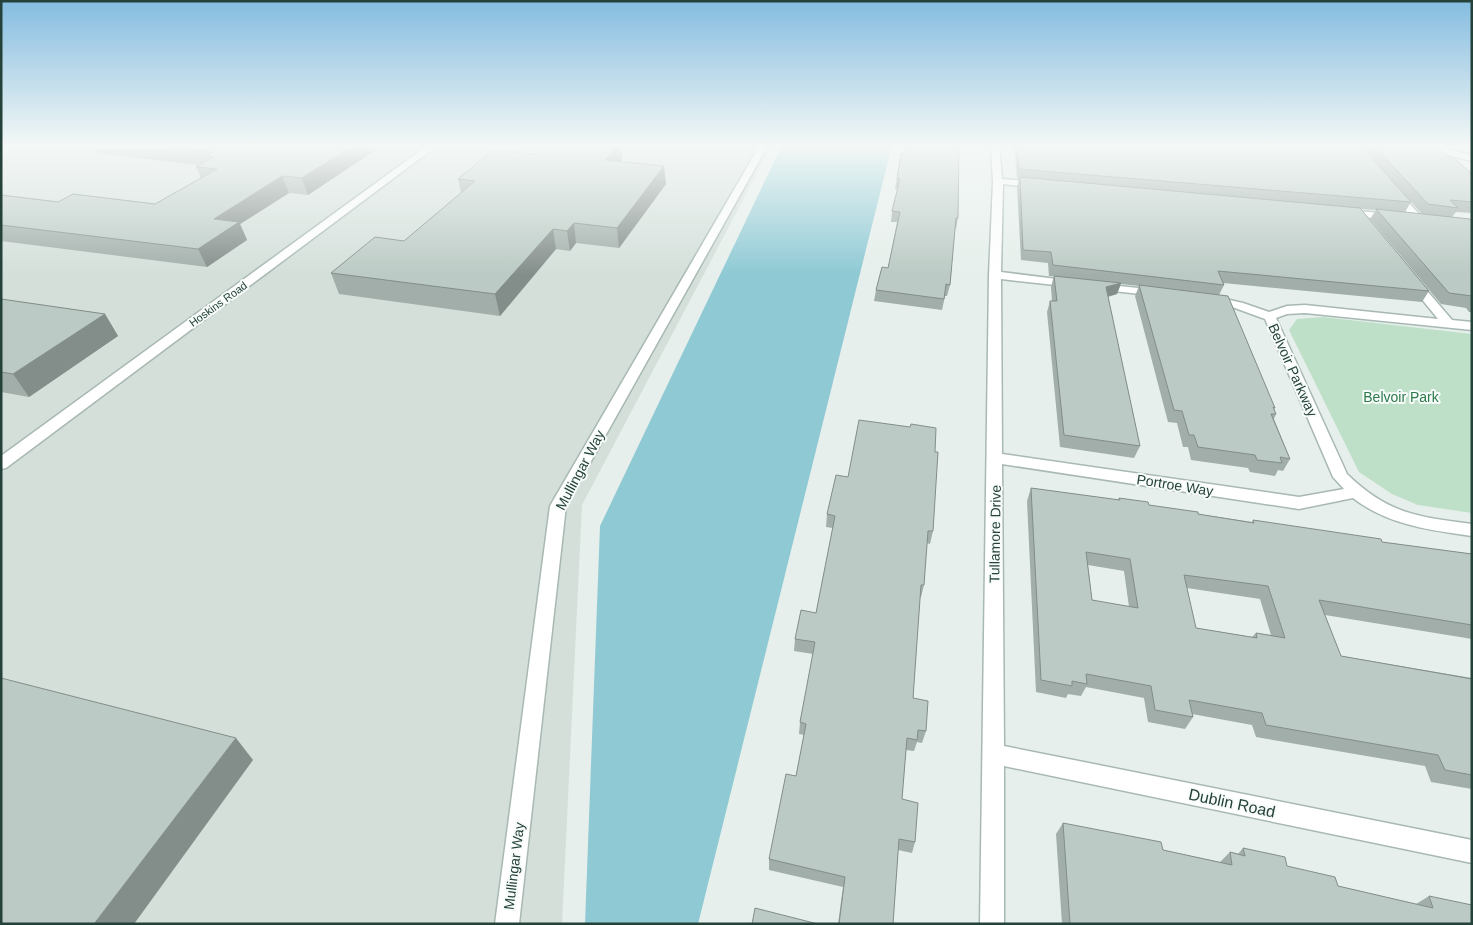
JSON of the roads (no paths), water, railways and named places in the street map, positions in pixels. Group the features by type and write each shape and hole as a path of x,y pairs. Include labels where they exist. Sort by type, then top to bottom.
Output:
{"street":[{"name":"Hoskins Road","path":"1,464 375,188"},
{"name":"Mullingar Way","path":"507,924 558,506 739,188"},
{"name":"Tullamore Drive","path":"992,924 995,275 998,188"},
{"path":"1338,212 1423,219 1392,188"},
{"path":"1358,214 1370,229"},
{"path":"1406,273 1448,324"},
{"path":"995,275 1166,294"},
{"path":"1205,298 1239,306 1270,317"},
{"name":"Belvoir Parkway","path":"1472,326 1305,309 1289,309 1276,312 1270,317 1341,476 1355,492 1376,507 1396,517 1472,530"},
{"name":"Portroe Way","path":"995,458 1299,503 1355,492"},
{"name":"Dublin Road","path":"992,754 1472,852"}],"water":[{"path":"761,188 881,188 698,924 585,924 600,526"}],"park label":[{"name":"Belvoir Park","path":"1401,397"}]}
